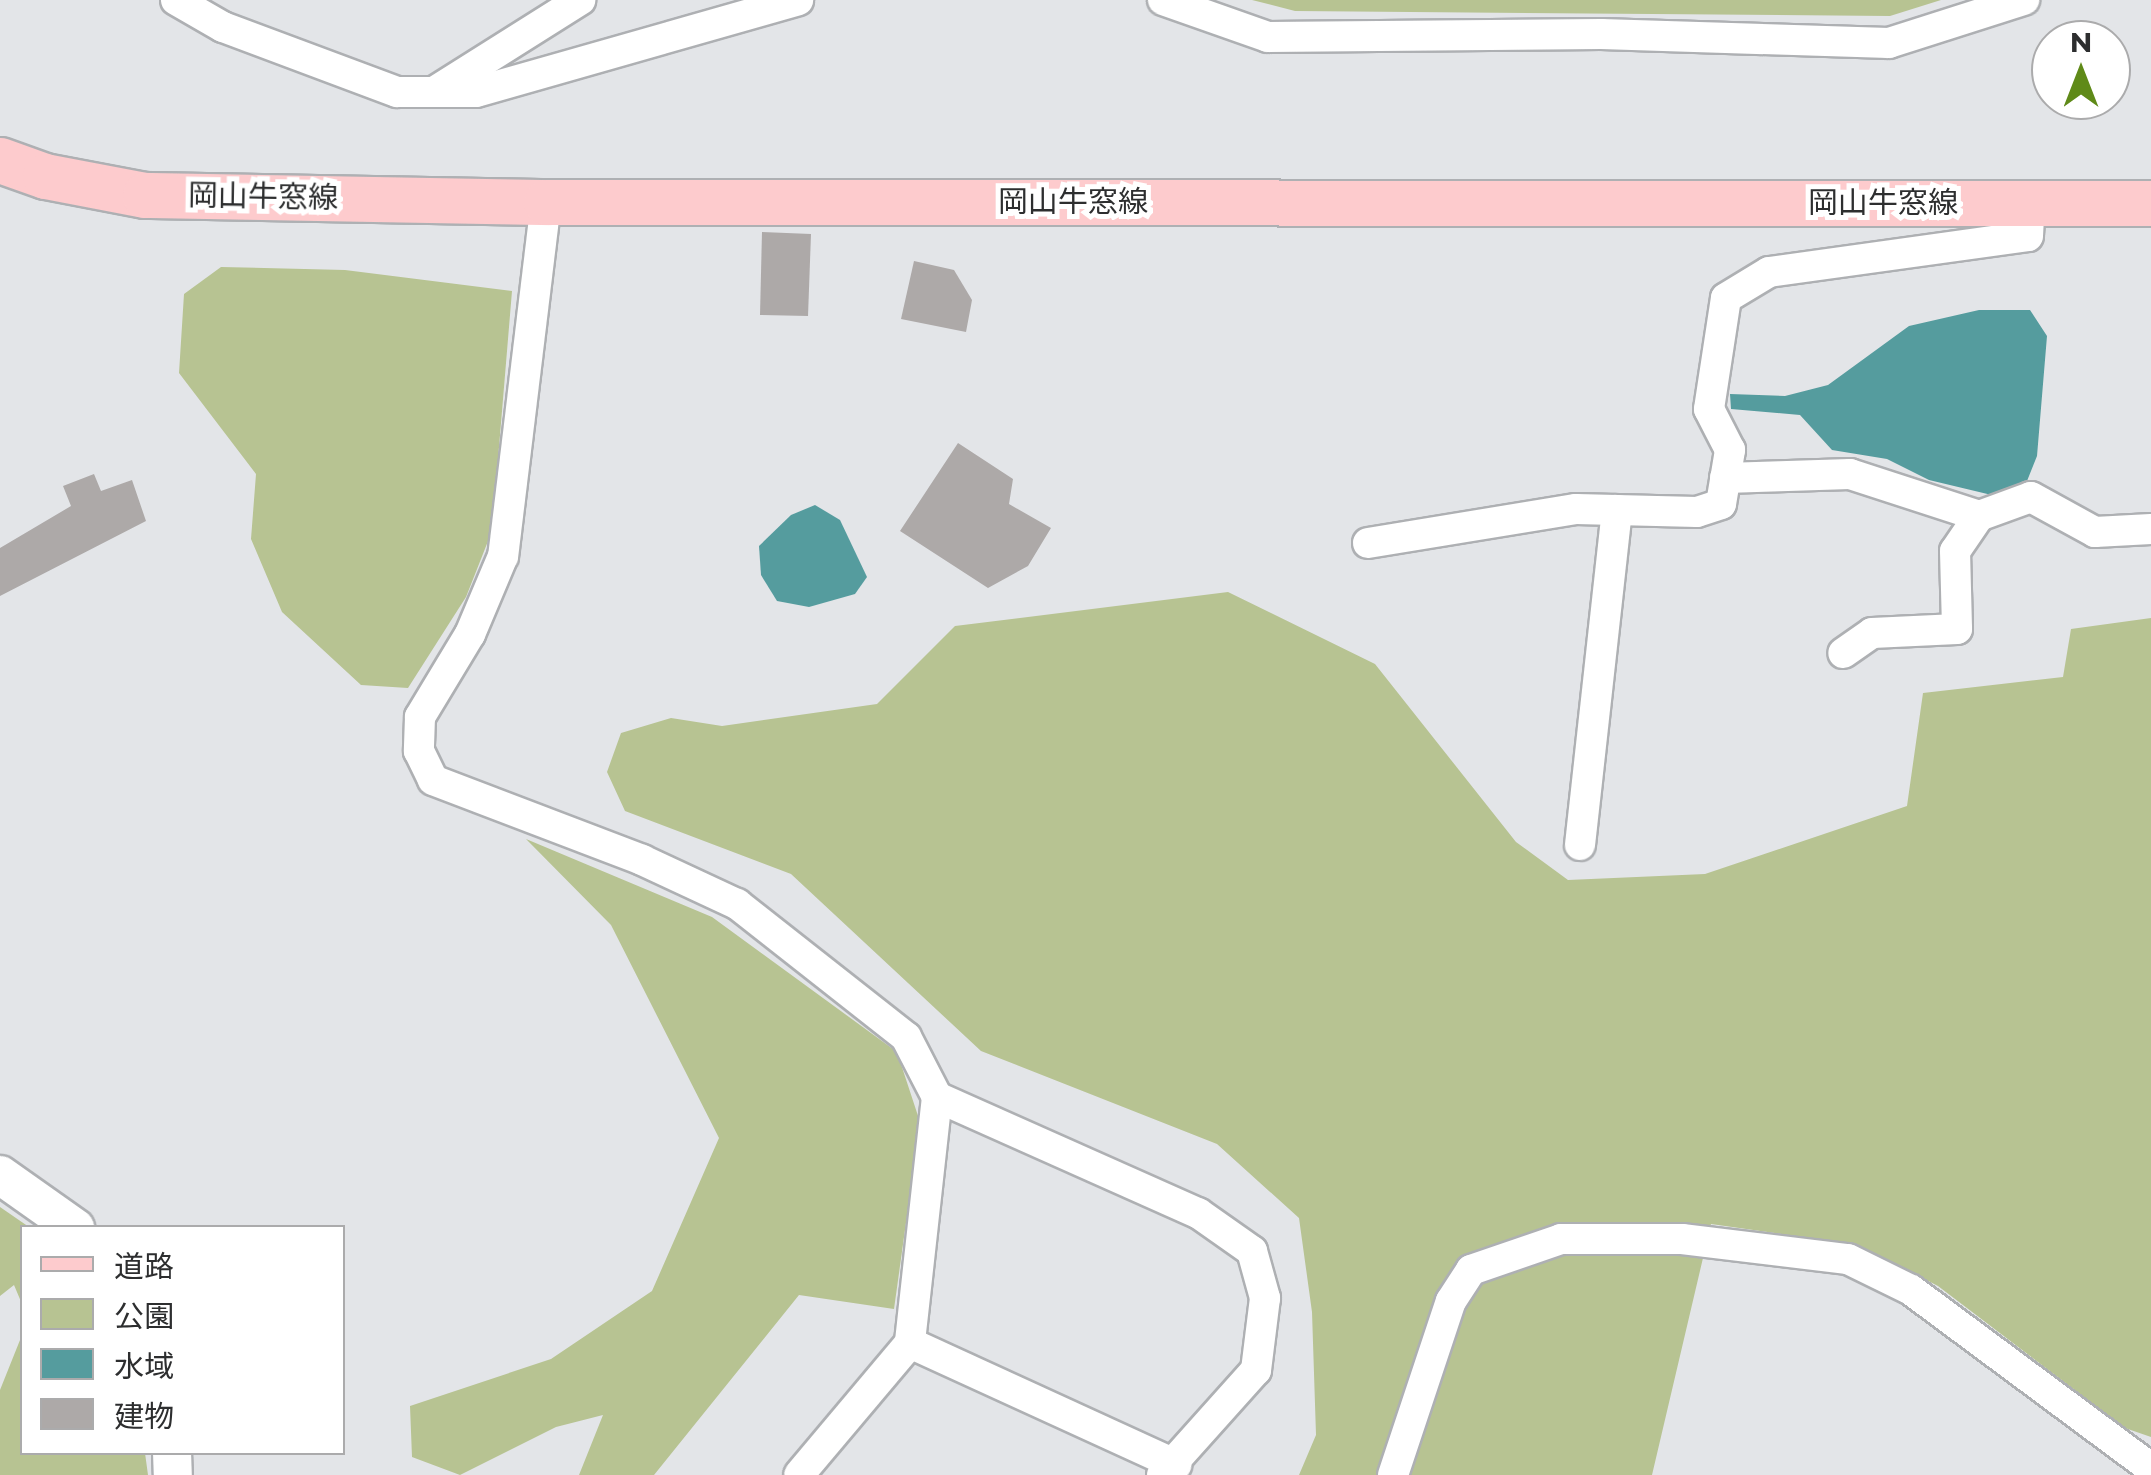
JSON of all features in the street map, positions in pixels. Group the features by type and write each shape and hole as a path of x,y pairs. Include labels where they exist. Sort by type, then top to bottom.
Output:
{"main road":[{"name":"岡山牛窓線","path":"0,160 45,176 145,195 546,202 2151,203"}],"street":[{"path":"176,0 223,27 381,87 434,92 476,92 798,0"},
{"path":"434,92 580,0"},
{"path":"1163,0 1268,36 1601,34 1890,43 2024,0"},
{"path":"546,202 503,556 470,634 420,716 418,751 433,780 642,860 737,904 906,1037 937,1097 910,1342 799,1475"},
{"path":"1368,544 1576,509 1697,512 1720,504 1730,450 1709,409 1726,298 1769,272 2028,236 2030,203"},
{"path":"1725,478 1850,474 1979,516"},
{"path":"1843,653 1872,633 1957,630 1955,551 1979,516 2032,497 2095,532 2151,529"},
{"path":"1580,846 1617,510"},
{"path":"910,1342 1169,1470 1256,1370 1265,1298 1252,1251 1198,1213 937,1097"},
{"path":"0,1174 71,1225"},
{"path":"1393,1475 1451,1301 1472,1270 1561,1239 1682,1239 1848,1259 1911,1290 2151,1468"},
{"path":"2114,1444 2151,1456"}],"green space":[{"path":"1252,0 1941,0 1890,16 1295,11"},
{"path":"221,267 345,270 512,291 492,531 466,597 408,688 361,685 282,612 251,539 256,474 179,373 184,294"},
{"path":"1228,592 1375,664 1516,842 1568,880 1705,874 1907,806 1923,693 2063,677 2071,629 2151,618 2151,1437 2125,1428 1938,1286 1858,1245 1711,1224 1652,1475 1299,1475 1316,1435 1312,1312 1299,1218 1217,1144 981,1051 791,874 625,811 607,772 621,733 671,718 722,726 877,704 955,626"},
{"path":"526,839 712,917 897,1052 920,1122 894,1309 799,1295 654,1475 579,1475 603,1415 556,1427 460,1475 412,1457 410,1406 551,1359 652,1291 719,1138 611,925"},
{"path":"0,1207 26,1225 20,1225 20,1299 14,1285 0,1296"},
{"path":"20,1340 20,1455 145,1455 148,1475 0,1475 0,1390"}],"water":[{"path":"1979,310 2030,310 2047,336 2037,456 2025,486 2000,497 1929,480 1887,459 1832,450 1800,415 1731,409 1730,394 1785,396 1828,385 1909,326"},
{"path":"815,505 840,520 867,577 855,594 809,607 777,601 761,575 759,546 791,515"}],"building":[{"path":"762,232 811,234 808,316 760,315"},
{"path":"914,261 954,270 972,300 966,332 901,319"},
{"path":"958,443 1013,479 1009,504 1051,528 1028,566 988,588 900,531"},
{"path":"94,474 101,491 132,480 146,521 0,596 0,548 71,506 63,486"}]}
